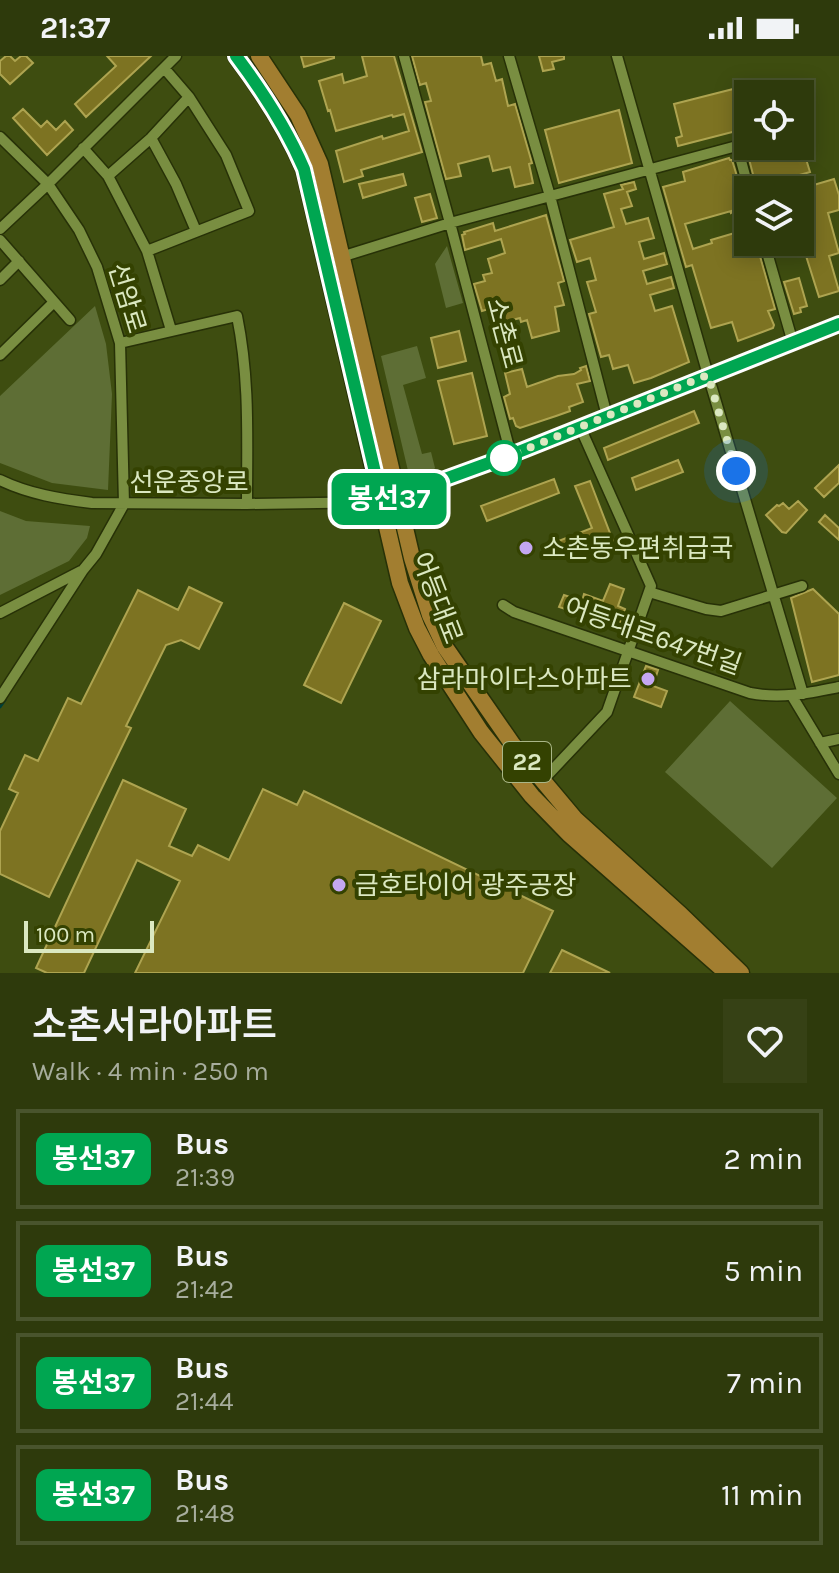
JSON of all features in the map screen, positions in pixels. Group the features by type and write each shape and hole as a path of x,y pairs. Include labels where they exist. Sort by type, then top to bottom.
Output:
{"main road":[{"name":"어등대로","path":"236,56 271,104 292,140 304,169 400,583 431,655 481,732 532,796 569,834 727,973"},
{"name":"어등대로","path":"259,56 298,115 320,164 416,572 430,615 445,647 513,745 575,819 741,973"},
{"path":"681,915 696,923 752,973"},
{"path":"683,934 716,973"}],"street":[{"path":"0,229 176,56"},
{"name":"소촌로","path":"404,56 511,455"},
{"path":"509,56 550,196 607,416"},
{"path":"617,56 774,595 798,695 820,743 839,774"},
{"path":"147,251 249,211 226,155 189,97 164,68"},
{"path":"108,176 151,138 189,97"},
{"name":"선암로","path":"0,137 48,184 79,230 97,267 120,343 124,504"},
{"path":"151,138 176,184 196,231"},
{"path":"341,257 450,223 734,146"},
{"path":"83,148 108,176 147,251 171,330"},
{"path":"0,240 70,320"},
{"path":"768,256 793,343"},
{"path":"0,280 19,261"},
{"path":"0,355 54,302"},
{"path":"120,343 237,316 248,394 247,504"},
{"path":"382,502 511,455 839,324"},
{"path":"542,781 607,712 651,586 580,427"},
{"name":"선운중앙로","path":"0,480 36,494 67,500 124,504 382,502"},
{"path":"0,698 96,554 124,504"},
{"path":"0,613 83,570"},
{"path":"649,592 714,611 732,609 802,586"},
{"name":"어등대로647번길","path":"503,605 514,612 750,693 798,695 839,687"},
{"path":"820,743 839,739"}],"green space":[{"path":"447,246 463,303 446,308 435,264"},
{"path":"95,306 106,344 112,394 108,490 52,483 0,463 0,396"},
{"path":"417,346 426,378 403,385 422,454 431,452 435,468 409,475 381,356"},
{"path":"0,511 26,521 90,526 87,538 69,561 0,595"},
{"path":"730,701 837,798 772,868 665,772"}],"building":[{"path":"6,56 15,61 26,56 33,63 10,84 0,74 0,61"},
{"path":"107,56 151,56 86,117 75,104 116,66"},
{"path":"301,56 334,56 334,58 304,67"},
{"path":"362,56 394,56 422,152 361,170 363,176 344,182 336,151 409,131 404,114 336,131 319,81 342,74 344,83 367,76"},
{"path":"412,56 481,56 483,65 491,63 496,81 502,79 508,106 515,104 532,163 529,164 533,183 515,187 510,167 493,171 489,156 458,164 461,176 446,179 425,102 431,101 426,83 420,85"},
{"path":"539,56 564,56 564,59 552,62 554,69 543,71"},
{"path":"734,89 734,132 678,146 676,138 682,136 674,104"},
{"path":"23,109 41,127 47,121 56,130 65,121 73,130 47,155 13,118"},
{"path":"619,110 632,163 559,183 545,130"},
{"path":"729,158 732,160 737,176 734,176 734,212 685,224 693,249 734,233 734,256 760,256 775,309 768,311 773,328 738,341 732,322 711,328 692,265 686,267 663,187 685,181 683,172"},
{"path":"749,160 806,160 810,172 796,176 753,176"},
{"path":"403,174 406,185 363,198 359,184"},
{"path":"834,179 839,195 839,210 828,213 839,253 829,256 839,291 819,297 806,256 814,256 814,185"},
{"path":"634,182 636,189 627,192 632,206 621,209 626,224 648,218 654,238 639,242 644,259 664,253 667,264 643,271 647,284 671,277 674,288 650,295 655,311 672,306 689,362 634,383 628,365 613,369 609,355 601,357 589,314 596,312 587,282 596,280 590,258 577,262 570,240 614,227 604,194 623,189 621,185"},
{"path":"430,194 437,218 422,222 415,198"},
{"path":"546,215 564,281 558,283 564,305 555,307 559,331 532,338 527,320 521,322 520,318 497,324 492,308 482,311 474,284 485,281 483,275 492,273 488,259 505,253 501,239 465,250 462,235 493,223 495,231"},
{"path":"799,278 807,306 794,314 784,282"},
{"path":"459,331 466,361 438,368 431,338"},
{"path":"586,366 590,381 577,384 583,402 569,407 570,411 520,428 513,418 510,419 504,397 510,394 505,373 522,369 527,387 574,374"},
{"path":"472,373 487,436 454,444 438,381"},
{"path":"694,411 699,423 608,460 604,448"},
{"path":"678,460 683,472 636,490 632,478"},
{"path":"839,465 839,483 824,497 815,488"},
{"path":"554,479 559,493 487,521 481,506"},
{"path":"590,481 613,541 592,549 589,541 546,557 543,547 592,528 575,486"},
{"path":"798,501 807,510 786,533 766,515 777,505 783,503 789,509"},
{"path":"825,515 839,528 839,540 819,522"},
{"path":"610,584 624,589 618,606 625,609 621,622 579,608 577,613 559,607 564,595 582,601 584,594 603,601"},
{"path":"189,587 222,603 199,649 181,640 166,645 126,726 131,728 49,897 0,874 0,831 18,793 9,789 25,755 38,761 68,698 81,704 138,590 178,610"},
{"path":"813,589 839,614 839,675 812,682 791,598"},
{"path":"344,603 381,621 341,703 304,685"},
{"name":"삼라마이다스아파트","path":"646,666 658,670 653,686 667,691 661,707 634,697"},
{"name":"금호타이어 광주공장","path":"123,780 186,809 169,846 192,856 198,845 229,860 263,789 297,805 304,791 553,911 523,973 135,973 180,881 137,860 84,973 47,973 36,968"},
{"name":"금호타이어 광주공장","path":"562,950 610,973 550,973"}],"waterway":[{"path":"0,707 5,700"}],"bus line":[{"name":"봉선37","path":"236,56 271,104 292,140 304,169 382,502 511,455 839,324"}],"place":[{"name":"소촌동우편취급국","path":"526,548"},
{"name":"삼라마이다스아파트","path":"648,679"},
{"name":"금호타이어 광주공장","path":"339,885"}],"route":[{"path":"504,458 708,375 736,471"}]}
